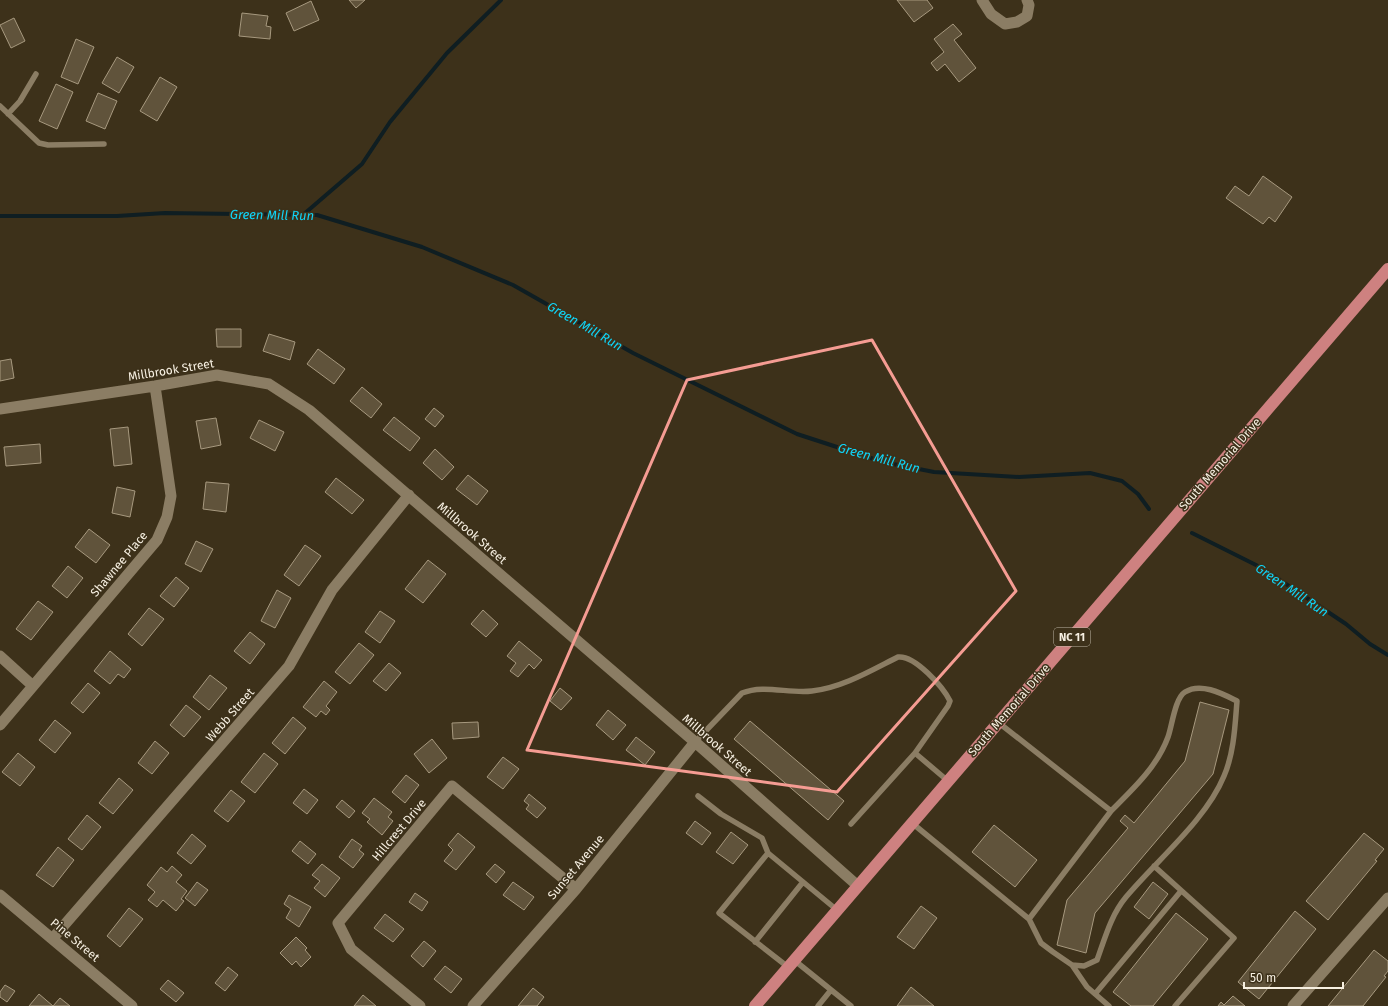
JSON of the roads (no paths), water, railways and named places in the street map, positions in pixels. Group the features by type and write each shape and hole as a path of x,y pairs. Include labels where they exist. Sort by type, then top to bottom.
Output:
{"main road":[{"name":"South Memorial Drive","path":"755,1006 1388,268"}],"street":[{"path":"982,0 992,14 1005,24 1017,22 1027,16 1029,5 1027,0"},
{"name":"Millbrook Street","path":"0,409 155,386 217,374 269,384 309,410 409,495 695,742 858,886"},
{"name":"Shawnee Place","path":"0,725 157,540 167,517 171,496 155,386"},
{"name":"Webb Street","path":"54,938 289,666 332,590 409,495"},
{"path":"0,656 33,686"},
{"name":"Sunset Avenue","path":"473,1006 576,889 695,742"},
{"name":"Hillcrest Drive","path":"420,1006 351,949 338,923 452,786 576,889"},
{"name":"Pine Street","path":"0,895 54,938 126,1004"},
{"path":"1293,1006 1388,898"}],"lane":[{"path":"8,114 20,101 36,74"},
{"path":"0,106 39,143 48,145 104,144"},
{"path":"695,742 742,693 751,689 812,691 825,689 848,681 898,657 912,659 946,693 950,701 915,753 851,824"},
{"path":"1029,918 1111,812 1153,766 1168,738 1179,699 1185,692 1200,689 1219,692 1237,701 1230,756 1218,789 1188,829 1126,898 1115,915 1097,960 1084,966 1072,965"},
{"path":"998,722 1111,812"},
{"path":"915,753 948,782"},
{"path":"698,796 721,814 762,838 768,853 837,910"},
{"path":"912,823 1029,918 1041,943 1072,965 1081,980 1110,1006"},
{"path":"768,853 719,914 755,942 831,990 850,1006"},
{"path":"1154,866 1234,938 1175,1006"},
{"path":"755,942 803,882"},
{"path":"1095,994 1181,891"},
{"path":"818,1006 831,990"}],"waterway":[{"path":"304,214 362,164 390,122 447,53 501,0"},
{"name":"Green Mill Run","path":"0,216 117,216 165,213 317,215 422,247 513,285 633,353 797,434 883,462 934,472 1019,477 1090,473 1122,481 1138,494 1149,509"},
{"name":"Green Mill Run","path":"1192,533 1262,568 1346,624 1370,644 1388,655"}]}
